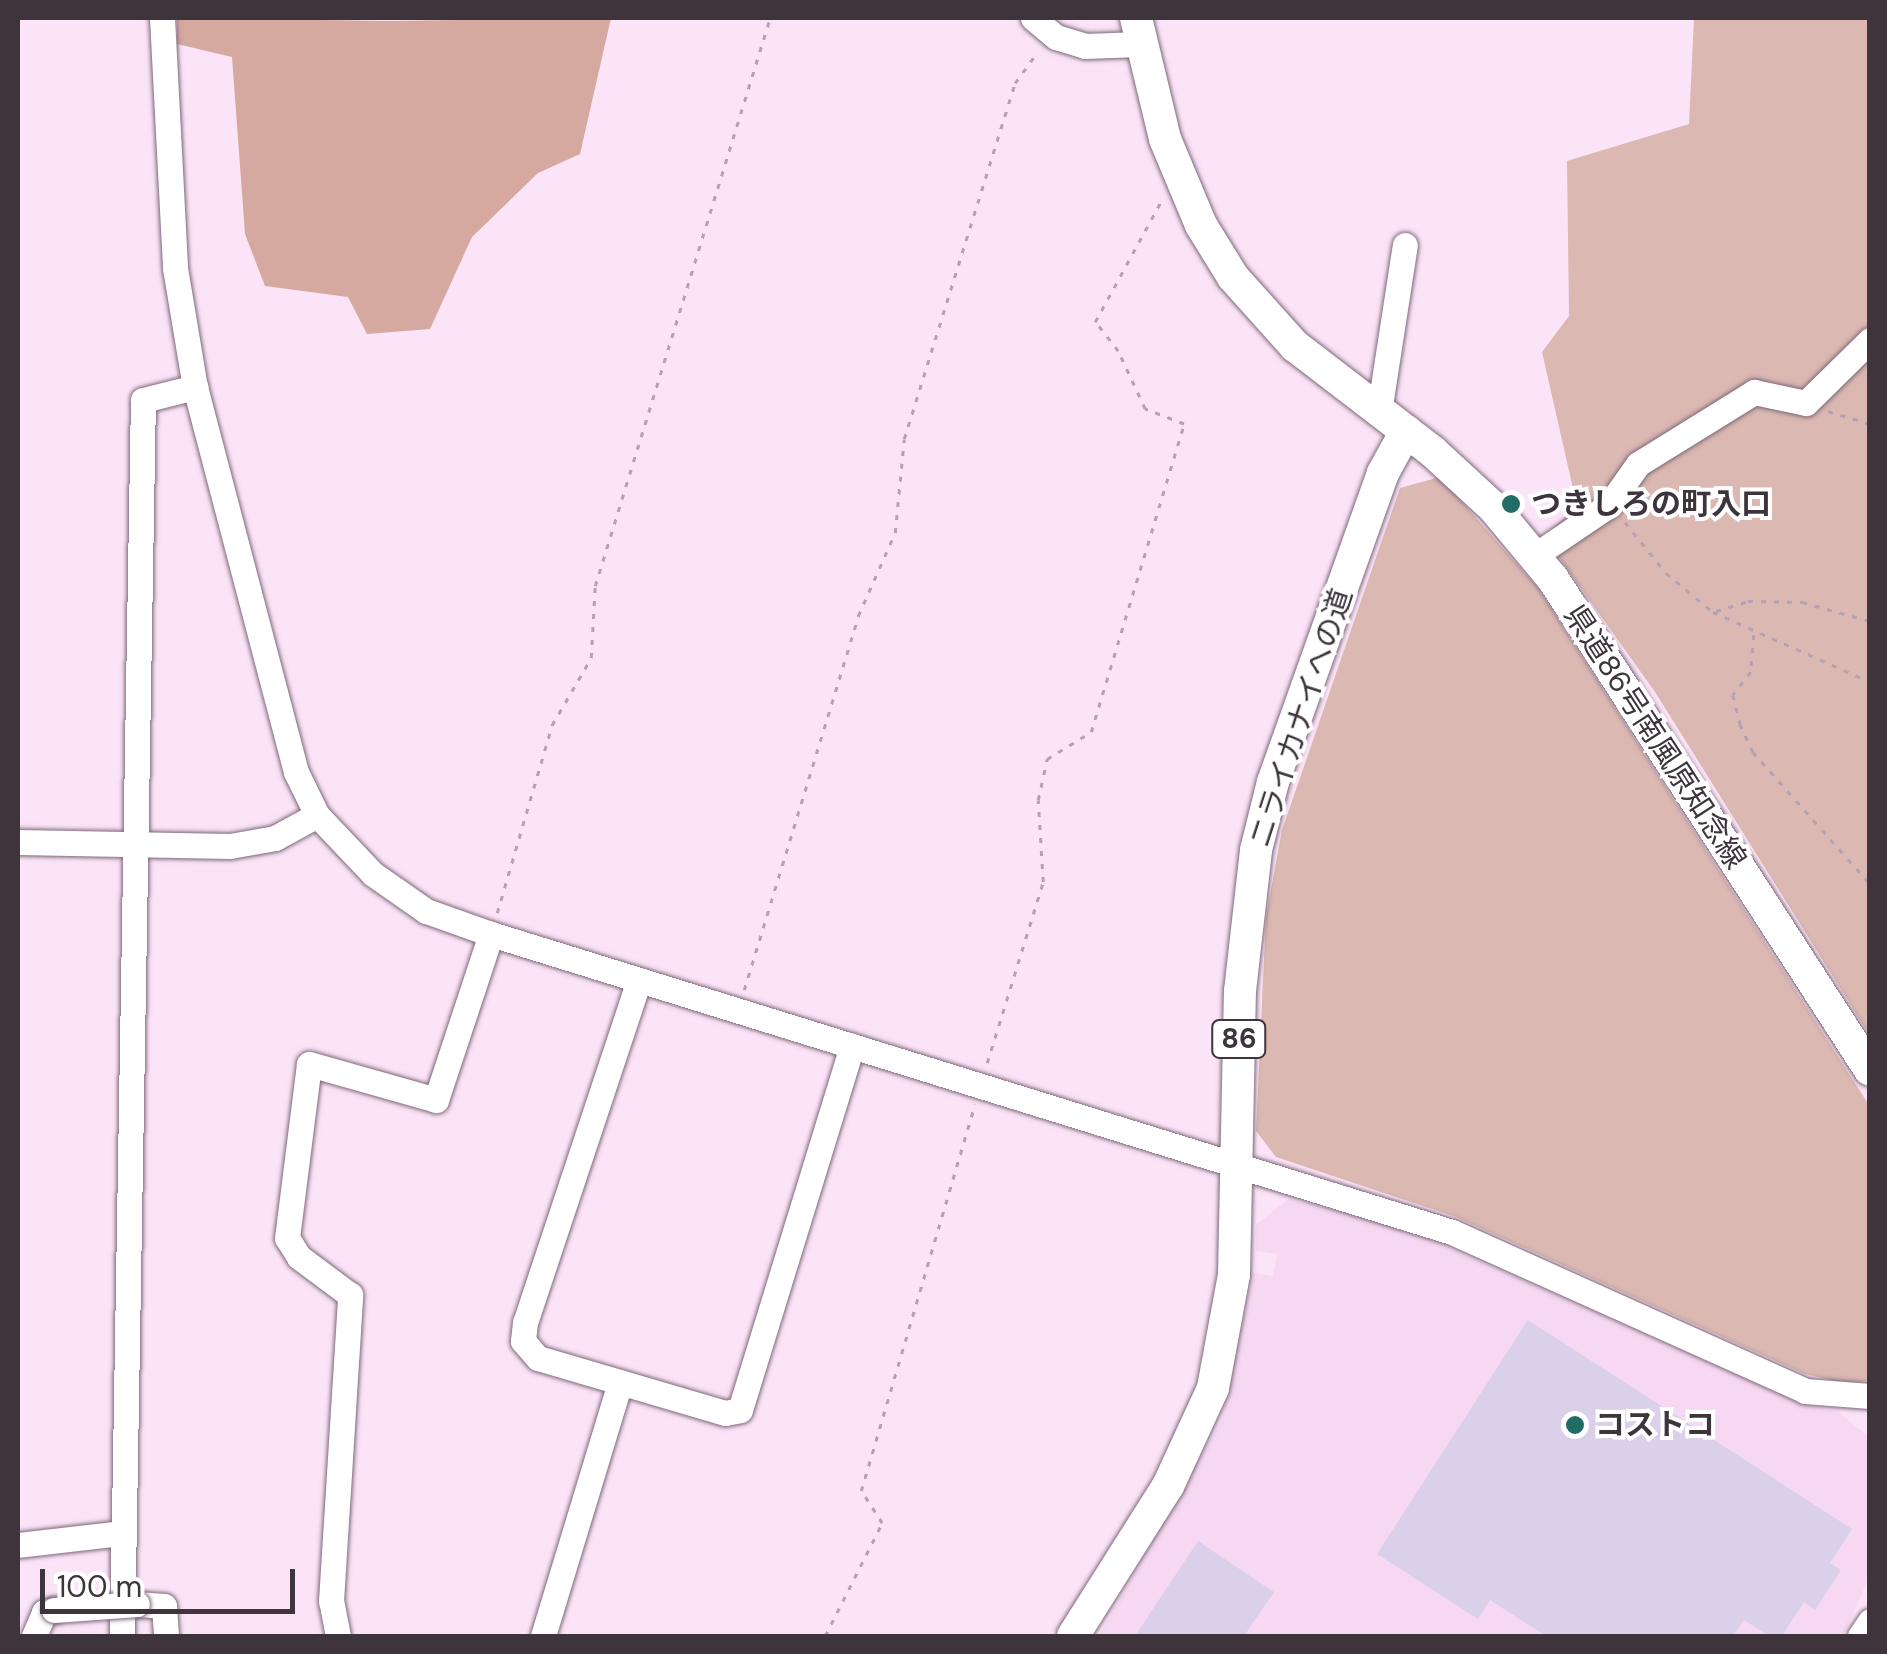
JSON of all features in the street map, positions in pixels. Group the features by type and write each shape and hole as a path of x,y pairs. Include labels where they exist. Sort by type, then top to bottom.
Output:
{"main road":[{"name":"県道86号南風原知念線","path":"1138,31 1179,174 1201,225 1243,288 1295,346 1406,431 1493,507 1534,556 1870,1070"},
{"name":"ニライカナイへの道","path":"1073,1636 1168,1486 1213,1388 1234,1276 1240,991 1256,850 1273,782 1383,473 1406,431"}],"street":[{"path":"162,18 175,268 195,388 280,718 317,815 373,874 412,902 490,934 1452,1232 1804,1391 1869,1400"},
{"path":"1033,18 1056,37 1085,46 1138,31"},
{"path":"1380,412 1406,245"},
{"path":"1534,556 1609,505 1638,464 1754,392 1806,403 1870,340"},
{"path":"122,1636 126,1554 120,1533 138,844 143,400 195,388"},
{"path":"18,842 230,846 276,838 317,815"},
{"path":"338,1636 331,1601 350,1295 299,1257 286,1238 308,1064 436,1100 490,934"},
{"path":"640,980 523,1340 538,1358 733,1415 744,1404 852,1046"},
{"path":"542,1636 620,1382"},
{"path":"18,1546 120,1533"},
{"path":"34,1636 44,1612 137,1604 164,1606 166,1636"},
{"path":"1860,1636 1870,1621"}],"path":[{"path":"490,934 552,725 591,658 595,586 770,18"},
{"path":"738,1010 858,616 895,533 904,440 1014,83 1056,37"},
{"path":"825,1636 882,1523 861,1491 1043,882 1038,800 1047,759 1092,732 1184,424 1145,410 1118,351 1095,322 1179,174"},
{"path":"1806,403 1870,424"},
{"path":"1609,505 1666,572 1713,612 1754,634 1870,682"},
{"path":"1713,612 1748,601 1802,602 1870,621"},
{"path":"1754,634 1751,672 1732,695 1740,724 1753,752 1870,884"}],"shaded area":[{"path":"177,18 611,18 580,154 538,173 472,237 430,329 367,334 348,297 265,286 245,234 232,57 177,44"},
{"path":"1694,18 1869,18 1869,1034 1655,692 1544,536 1577,506 1542,352 1569,316 1567,161 1689,124"},
{"path":"1440,477 1538,588 1869,1105 1869,1380 1848,1384 1805,1374 1456,1217 1276,1157 1256,1131 1266,917 1282,830 1400,488"},
{"path":"1289,1199 1394,1224 1801,1403 1838,1412 1869,1437 1869,1578 1843,1636 1099,1636 1222,1419 1254,1273 1273,1276 1277,1254 1256,1251 1256,1224"}],"building":[{"name":"コストコ","path":"1528,1320 1852,1529 1830,1563 1841,1570 1815,1610 1804,1602 1782,1636 1769,1636 1744,1620 1733,1636 1546,1636 1490,1600 1478,1619 1377,1554"},
{"path":"1198,1541 1274,1592 1244,1636 1135,1636"}],"place":[{"name":"つきしろの町入口","path":"1511,504"},
{"name":"コストコ","path":"1575,1425"}]}
